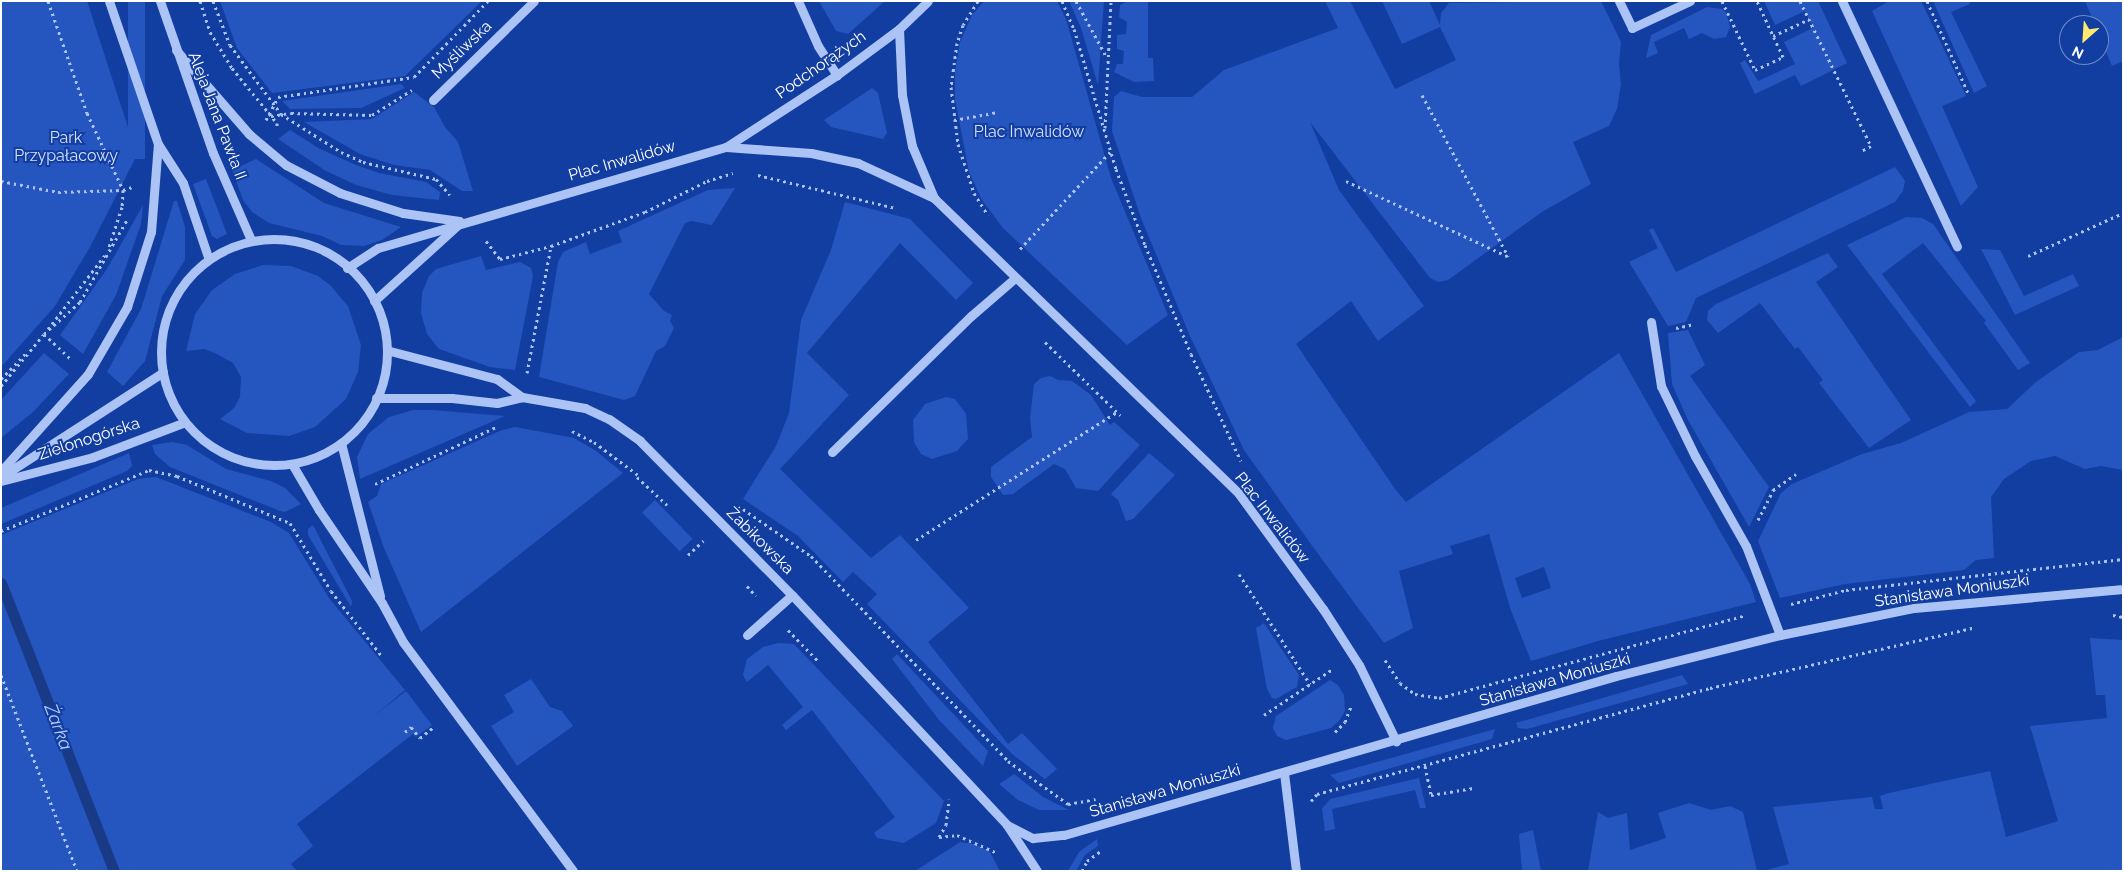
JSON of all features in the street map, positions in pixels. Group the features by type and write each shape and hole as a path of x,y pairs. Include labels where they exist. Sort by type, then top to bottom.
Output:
{"street":[{"path":"108,1 158,144 183,183 208,257"},
{"name":"Aleja Jana Pawła II","path":"160,1 212,154 251,240"},
{"name":"Myśliwska","path":"432,100 534,1"},
{"path":"798,1 818,46 837,75"},
{"name":"Podchorążych","path":"726,147 837,75 899,28 928,1"},
{"path":"1619,1 1632,28 1690,1"},
{"path":"1842,1 1957,246"},
{"name":"Plac Inwalidów","path":"899,28 902,95 912,146 934,198"},
{"path":"176,50 249,134 286,165 340,193 385,208 466,221"},
{"path":"1,471 88,374 127,307 151,232 158,144"},
{"name":"Plac Inwalidów","path":"347,268 378,248 726,147 811,153 858,163 934,198 1239,494 1323,609 1359,665 1396,741"},
{"path":"374,301 466,221"},
{"path":"279,239 310,245 347,268 374,301 386,325 390,351 376,398 358,428 341,443 292,464 256,464 218,452 200,440 184,422 171,401 163,372 162,339 167,317 176,297 208,257 251,240 279,239"},
{"path":"832,452 971,316 1015,278"},
{"path":"1651,322 1661,386 1695,456 1746,546 1780,635"},
{"path":"390,351 497,379 522,397"},
{"name":"Zielonogórska","path":"1,477 163,372"},
{"name":"Żabikowska","path":"376,398 452,398 497,403 522,397 593,411 614,422 656,457 792,595 1007,825 1037,871"},
{"name":"Zielonogórska","path":"1,481 93,458 184,422"},
{"path":"341,443 352,494 382,603"},
{"path":"292,464 318,510 382,603 403,642 573,871"},
{"name":"Stanisława Moniuszki","path":"1007,825 1033,838 1058,836 1396,741 1616,676 1780,635 1914,608 2123,589"},
{"path":"747,635 773,614 792,595"},
{"path":"1284,773 1296,871"}],"path":[{"path":"200,1 210,32 223,54 270,116"},
{"path":"213,1 230,45 281,114 304,132 356,159 436,179 466,221 500,259 551,246 645,212 707,181"},
{"path":"270,116 278,97 414,77 488,1"},
{"path":"978,1 963,25 954,56 951,87 958,144 974,193 993,222"},
{"path":"1062,1 1074,29 1111,151 1145,245 1191,354 1242,461 1227,447"},
{"path":"1076,1 1106,56"},
{"path":"1105,130 1106,56 1111,1"},
{"path":"1722,1 1755,70 1783,57 1757,1"},
{"path":"1800,1 1871,146 1861,151"},
{"path":"1927,1 1970,95"},
{"path":"1773,36 1810,19"},
{"path":"270,116 281,114 372,115 414,88"},
{"path":"1346,181 1508,256 1422,95"},
{"path":"954,120 998,112"},
{"path":"1020,250 1111,151"},
{"path":"1,181 58,192 123,190 122,207 108,251 44,334 1,379"},
{"path":"2028,256 2123,214"},
{"path":"1014,244 1026,256"},
{"path":"522,397 551,246"},
{"path":"916,540 1117,412"},
{"path":"352,494 502,425"},
{"path":"566,430 594,442 637,476 669,507"},
{"path":"637,476 656,457"},
{"path":"1,531 149,470 177,476 290,523 331,591 386,661"},
{"path":"1773,490 1796,474"},
{"path":"741,508 811,556 1008,761 1068,804 1105,797"},
{"path":"290,523 318,510"},
{"path":"696,534 708,546"},
{"path":"688,555 703,541"},
{"path":"1239,574 1310,684"},
{"path":"746,585 820,664"},
{"path":"2103,614 2123,617"},
{"path":"1309,806 1318,794 1710,688 1976,628"},
{"path":"1264,715 1335,668 1340,674"},
{"path":"1,675 77,871"},
{"path":"1329,735 1348,716 1351,699"},
{"path":"431,718 444,735 461,722"},
{"path":"405,732 411,727 420,738 436,725"},
{"path":"1425,766 1431,795 1473,788"},
{"path":"942,792 956,806"},
{"path":"949,799 946,825 939,837 957,836 995,852"},
{"path":"984,838 1000,859"}],"green space":[{"name":"Park Przypałacowy","path":"1,1 87,1 137,155 90,247 55,306 1,367"},
{"path":"128,1 145,1 145,159 128,159"},
{"path":"220,1 482,1 405,76 272,93 237,48"},
{"path":"819,1 885,1 848,34 836,31"},
{"name":"Plac Inwalidów","path":"984,1 1057,1 1066,19 1111,178 1168,315 1127,345 1003,228 982,200 969,172 955,99 955,72 960,42 972,15"},
{"path":"1069,1 1104,1 1098,85 1081,28"},
{"path":"1128,1 1148,1 1148,58 1153,58 1154,81 1134,82 1114,72 1117,64 1123,64 1124,51 1117,49 1117,35 1126,34 1127,22 1119,17 1120,5"},
{"path":"1325,1 1350,1 1395,89 1456,60 1440,27 1402,44 1382,1 1429,1 1440,25 1441,13 1449,3 1601,1 1621,42 1619,64 1621,84 1617,109 1609,126 1573,142 1591,184 1542,212 1448,280 1438,282 1430,278 1310,122 1339,190 1424,306 1378,341 1351,301 1296,344 1395,489 1406,502 1619,353 1750,584 1756,602 1598,641 1531,661 1510,608 1489,534 1450,546 1453,554 1399,571 1413,628 1384,643 1313,547 1244,450 1190,336 1141,218 1112,131 1114,97 1121,91 1142,97 1192,97 1224,70 1338,28","holes":["1544,567 1551,588 1522,598 1515,578"]},
{"path":"1764,1 1818,1 1847,63 1801,86 1795,75 1755,94 1740,63 1745,60 1758,81 1795,64 1784,42 1813,28 1805,11 1775,25"},
{"path":"1889,1 1921,1 1966,96 1942,106 1978,187 1961,206 1872,11"},
{"path":"1933,1 1969,1 1970,4 1951,12 1987,86 1974,93"},
{"path":"2085,1 2123,1 2123,61 2112,66 2109,59 2109,15 2091,15"},
{"path":"1707,7 1722,9 1726,12 1730,27 1726,37 1714,39 1702,33 1689,39 1684,28 1654,42 1658,53 1646,58 1651,35"},
{"path":"401,84 405,88 361,108 290,109 282,101"},
{"path":"872,88 878,93 887,133 883,139 831,127 824,120"},
{"path":"414,92 434,107 445,127 458,142 473,191 462,191 430,170 394,165 360,154 304,122 372,119"},
{"path":"290,130 320,149 356,165 379,173 426,182 440,192 439,200 392,195 356,185 326,171 278,139"},
{"path":"256,159 324,203 401,227 382,240 364,246 341,245 322,236 269,223 252,212 243,200 232,170"},
{"path":"1895,167 1905,181 1903,191 1895,202 1696,298 1686,322 1668,326 1629,262 1658,248 1649,230 1653,228 1676,272"},
{"path":"206,179 227,234 217,239 212,236 193,184"},
{"path":"735,188 712,225 691,221 685,223 649,294 664,311 672,315 670,321 674,328 665,346 656,351 635,396 624,400 539,377 558,262 563,252 586,242 590,254 622,242 618,231 708,190"},
{"path":"174,201 177,201 185,227 185,260 162,296 145,361 123,386 107,372 141,309"},
{"path":"845,202 910,219 973,283 956,300 900,243 807,353 849,395 780,469 871,558 900,535 969,608 928,642 1008,744 1022,733 1057,769 1045,779 1012,754 867,604 877,594 853,572 843,582 798,536 743,499 776,446 789,413 801,320 831,250"},
{"path":"143,205 141,224 116,295 83,354 60,335 107,269"},
{"path":"1906,217 1922,218 1933,224 2030,363 2018,370 1984,323 1986,321 1923,243 1882,274 1976,401 1970,407 1847,245"},
{"path":"1981,249 2000,250 2024,296 2073,274 2079,286 2015,315"},
{"path":"1828,253 1838,267 1816,282 1911,420 1869,448 1819,383 1823,380 1798,347 1795,349 1760,303 1718,333 1707,320 1708,311 1716,304"},
{"path":"481,256 486,270 520,262 531,268 533,276 515,370 490,367 439,349 427,334 421,313 422,293 429,276 436,269"},
{"path":"263,265 291,266 318,276 330,285 348,306 361,345 358,372 346,399 315,427 289,436 247,433 220,419 234,408 240,397 241,377 233,363 215,353 204,349 186,351 195,314 212,290 235,274"},
{"path":"1688,330 1705,365 1690,376 1769,487 1749,527 1688,420 1672,384 1668,333"},
{"path":"2123,337 2123,470 2101,466 2085,469 2055,456 2031,461 2004,479 1991,497 1994,558 1976,560 1964,570 1845,584 1780,598 1758,541 1781,493 1792,484 1862,454 1901,443 1969,412 2007,409 2036,382 2079,352 2098,350"},
{"path":"44,353 69,374 33,412 1,438 1,400"},
{"path":"1050,376 1058,380 1072,381 1091,395 1110,425 1114,422 1140,445 1098,491 1076,488 1065,469 1054,464 1013,494 1003,495 991,477 991,467 1032,437 1030,418 1034,384 1041,378"},
{"path":"946,397 955,399 966,414 968,439 957,451 932,459 921,454 914,442 913,420 925,404"},
{"path":"413,410 505,416 360,479 357,457 368,434 389,417"},
{"path":"515,427 574,438 596,451 623,473 421,632 384,548 368,502 377,496 381,484 502,430"},
{"path":"172,442 187,445 226,469 271,481 285,488 301,504 285,512 280,511 170,467 155,454 152,445"},
{"path":"129,453 132,466 127,471 1,524 1,508"},
{"path":"1149,453 1175,475 1133,519 1126,521 1118,500 1111,494"},
{"path":"156,477 271,522 289,533 329,598 405,690 374,716 406,691 432,725 416,737 413,734 297,824 313,846 291,864 297,871 1,871 1,535 138,479"},
{"path":"655,500 693,539 680,551 642,513"},
{"path":"313,525 352,601 351,607 308,535 308,529"},
{"path":"1264,623 1299,675 1297,687 1276,699 1272,698 1267,689 1256,628"},
{"path":"2090,638 2123,640 2123,871 1762,871 1789,864 1773,807 1872,797 1875,809 1883,809 1880,796 1990,771 2006,837 2058,821 2030,726 2107,718 2105,695 2096,695"},
{"path":"778,643 794,644 944,801 936,823 904,843 877,838 874,833 895,817 812,710 786,730 782,725 803,707 768,665 747,682 743,675 747,659 763,647"},
{"path":"897,654 988,751 983,766 939,720 892,659"},
{"path":"1682,675 1688,684 1527,729 1518,728 1516,723"},
{"path":"531,679 550,707 562,711 573,726 517,766 491,726 514,712 504,695"},
{"path":"1330,680 1338,685 1344,695 1345,711 1339,721 1331,728 1286,740 1277,736 1273,728 1276,716"},
{"path":"1495,729 1492,739 1339,783 1330,775"},
{"path":"1014,774 1043,797 1069,810 1039,810 1018,800 999,784"},
{"path":"1419,778 1426,808 1420,808 1415,790 1332,809 1335,829 1325,831 1322,809 1330,799"},
{"path":"1689,803 1711,810 1730,806 1743,812 1757,871 1588,871 1598,812 1608,818 1627,813 1630,850 1666,838 1658,813"},
{"path":"1533,830 1541,871 1522,871 1519,834"},
{"path":"1097,839 1098,846 1085,855 1076,871 1068,871 1079,852"},
{"path":"960,842 975,844 990,852 1000,871 915,871"}],"waterway":[{"name":"Żarka","path":"1,583 114,871"}]}
